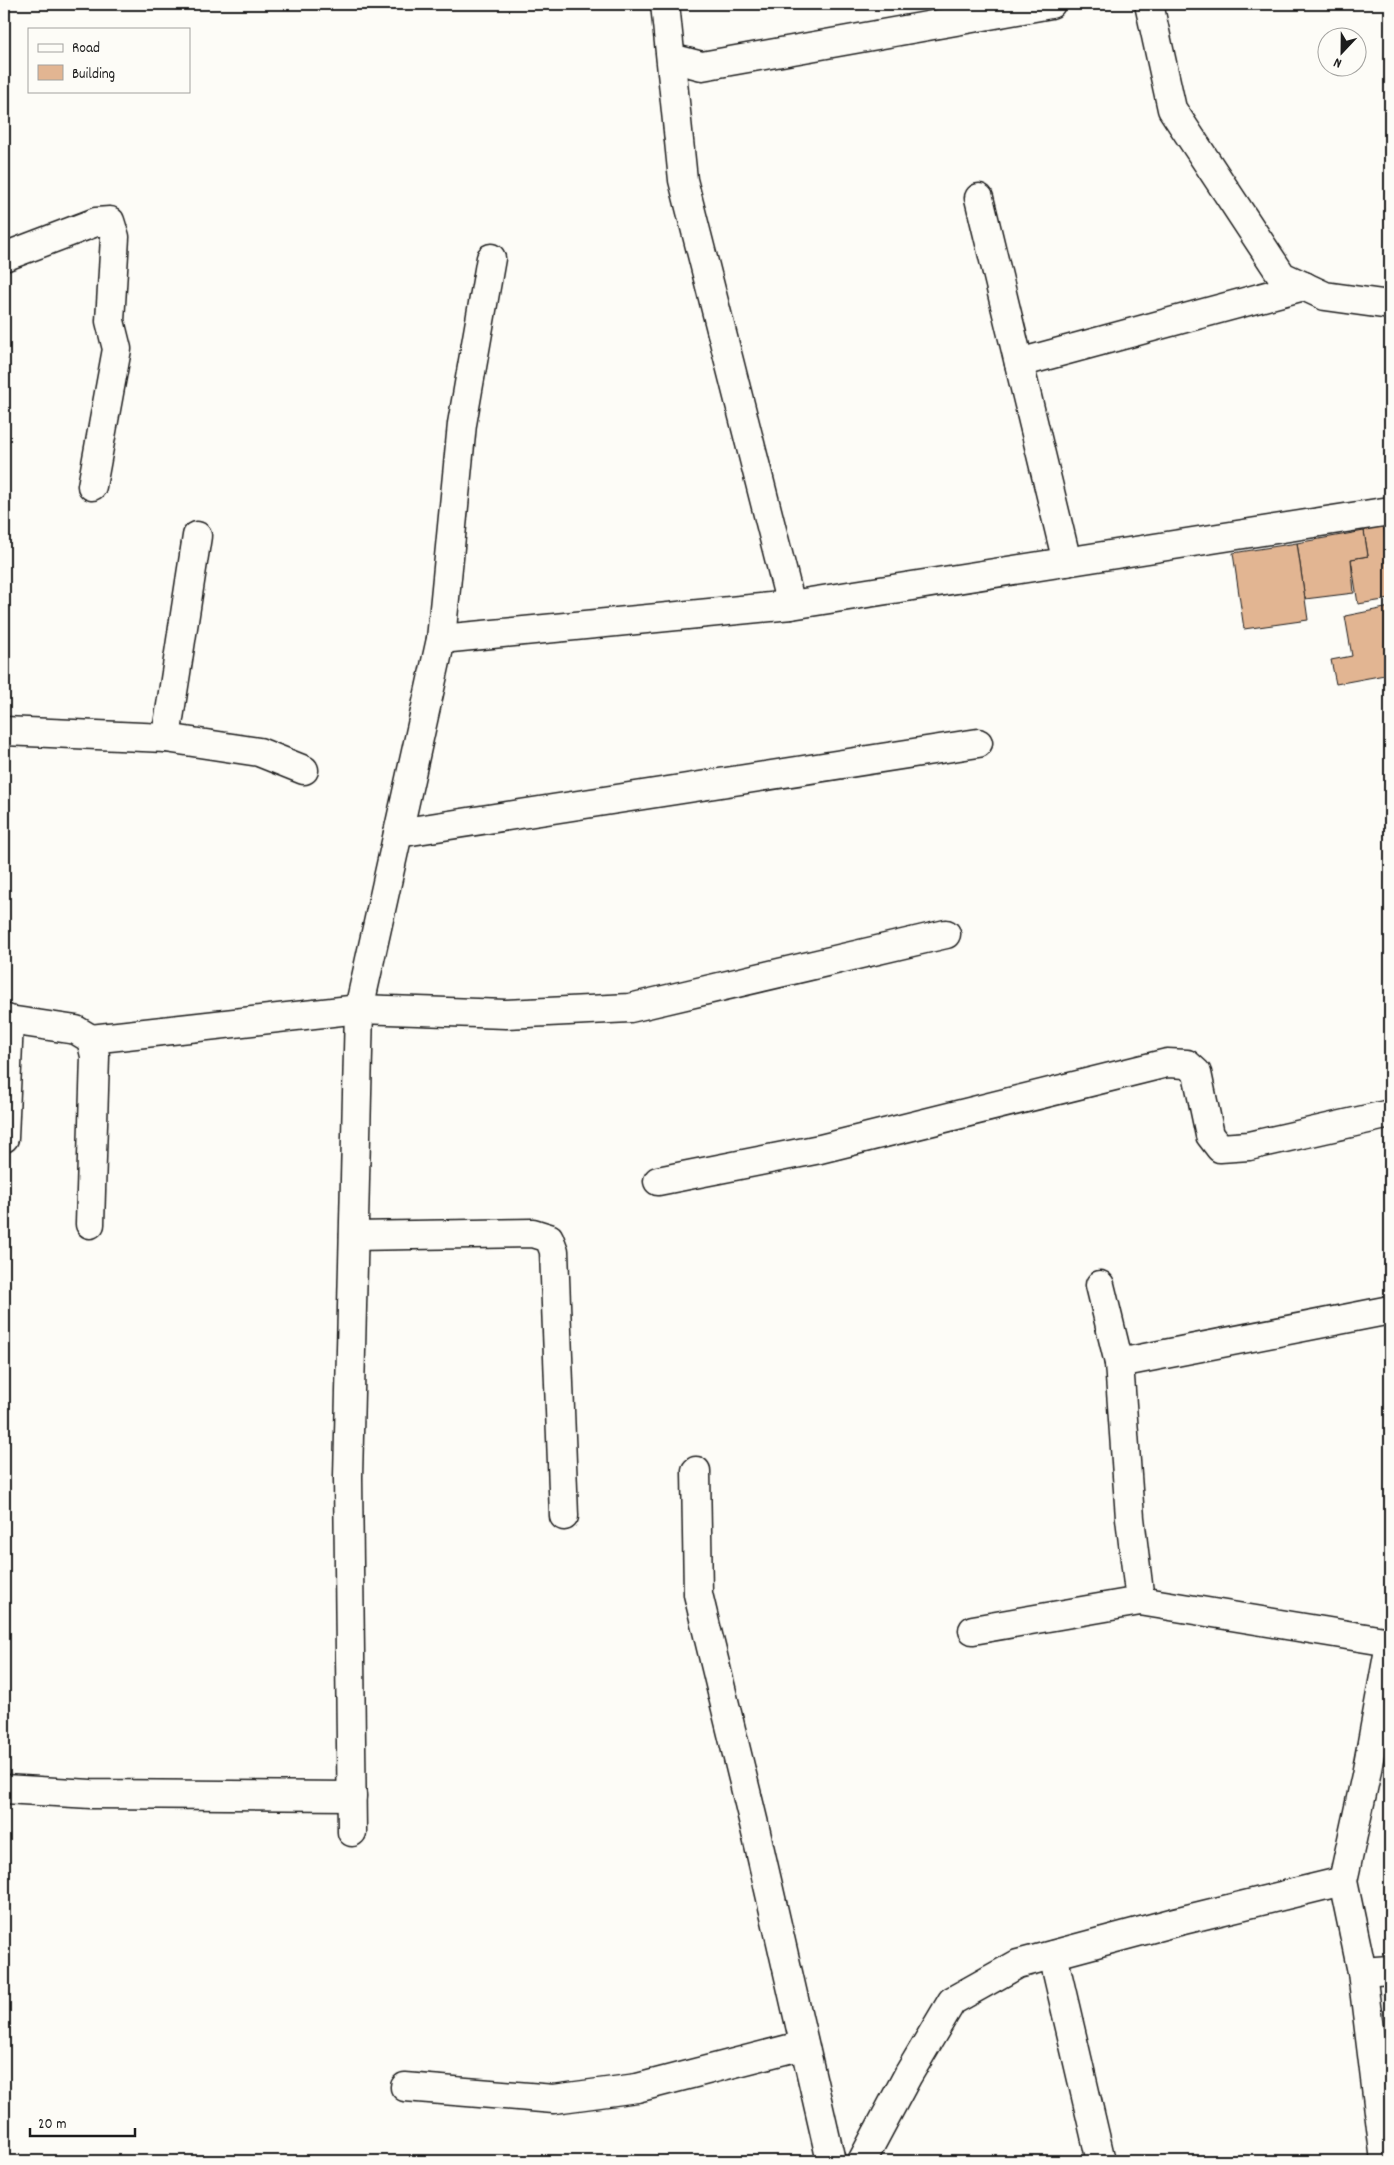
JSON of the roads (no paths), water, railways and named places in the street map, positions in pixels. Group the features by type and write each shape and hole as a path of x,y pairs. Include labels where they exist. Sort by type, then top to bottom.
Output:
{"street":[{"path":"664,4 683,180 791,605"},
{"path":"670,58 702,66 1051,4"},
{"path":"1149,4 1172,109 1282,276 1325,296 1390,305"},
{"path":"979,198 1067,562"},
{"path":"4,257 96,222 110,221 115,237 110,321 116,349 92,486"},
{"path":"352,1832 348,1477 359,1010 441,639 462,424 491,258"},
{"path":"1019,363 1304,286"},
{"path":"441,639 791,605 1390,511"},
{"path":"166,738 197,536"},
{"path":"4,731 166,738 258,752 304,770"},
{"path":"398,833 978,743"},
{"path":"4,1138 7,1019 76,1030 91,1039 359,1010 506,1014 630,1008 946,934"},
{"path":"90,1224 95,1056 91,1039"},
{"path":"658,1181 820,1149 1167,1063 1187,1064 1197,1073 1210,1135 1220,1148 1248,1146 1390,1114"},
{"path":"354,1236 533,1233 548,1238 554,1251 564,1516"},
{"path":"1100,1285 1119,1363 1130,1518 1140,1601"},
{"path":"1119,1363 1390,1310"},
{"path":"696,1471 698,1594 754,1824 831,2161"},
{"path":"973,1630 1140,1601 1390,1643 1366,1775 1343,1881 1362,1972 1385,2161"},
{"path":"4,1789 91,1794 352,1796"},
{"path":"862,2161 908,2075 952,2001 1018,1964 1175,1922 1343,1881"},
{"path":"1053,1955 1100,2161"},
{"path":"1362,1972 1390,1970"},
{"path":"405,2087 554,2099 637,2088 804,2045"}]}
